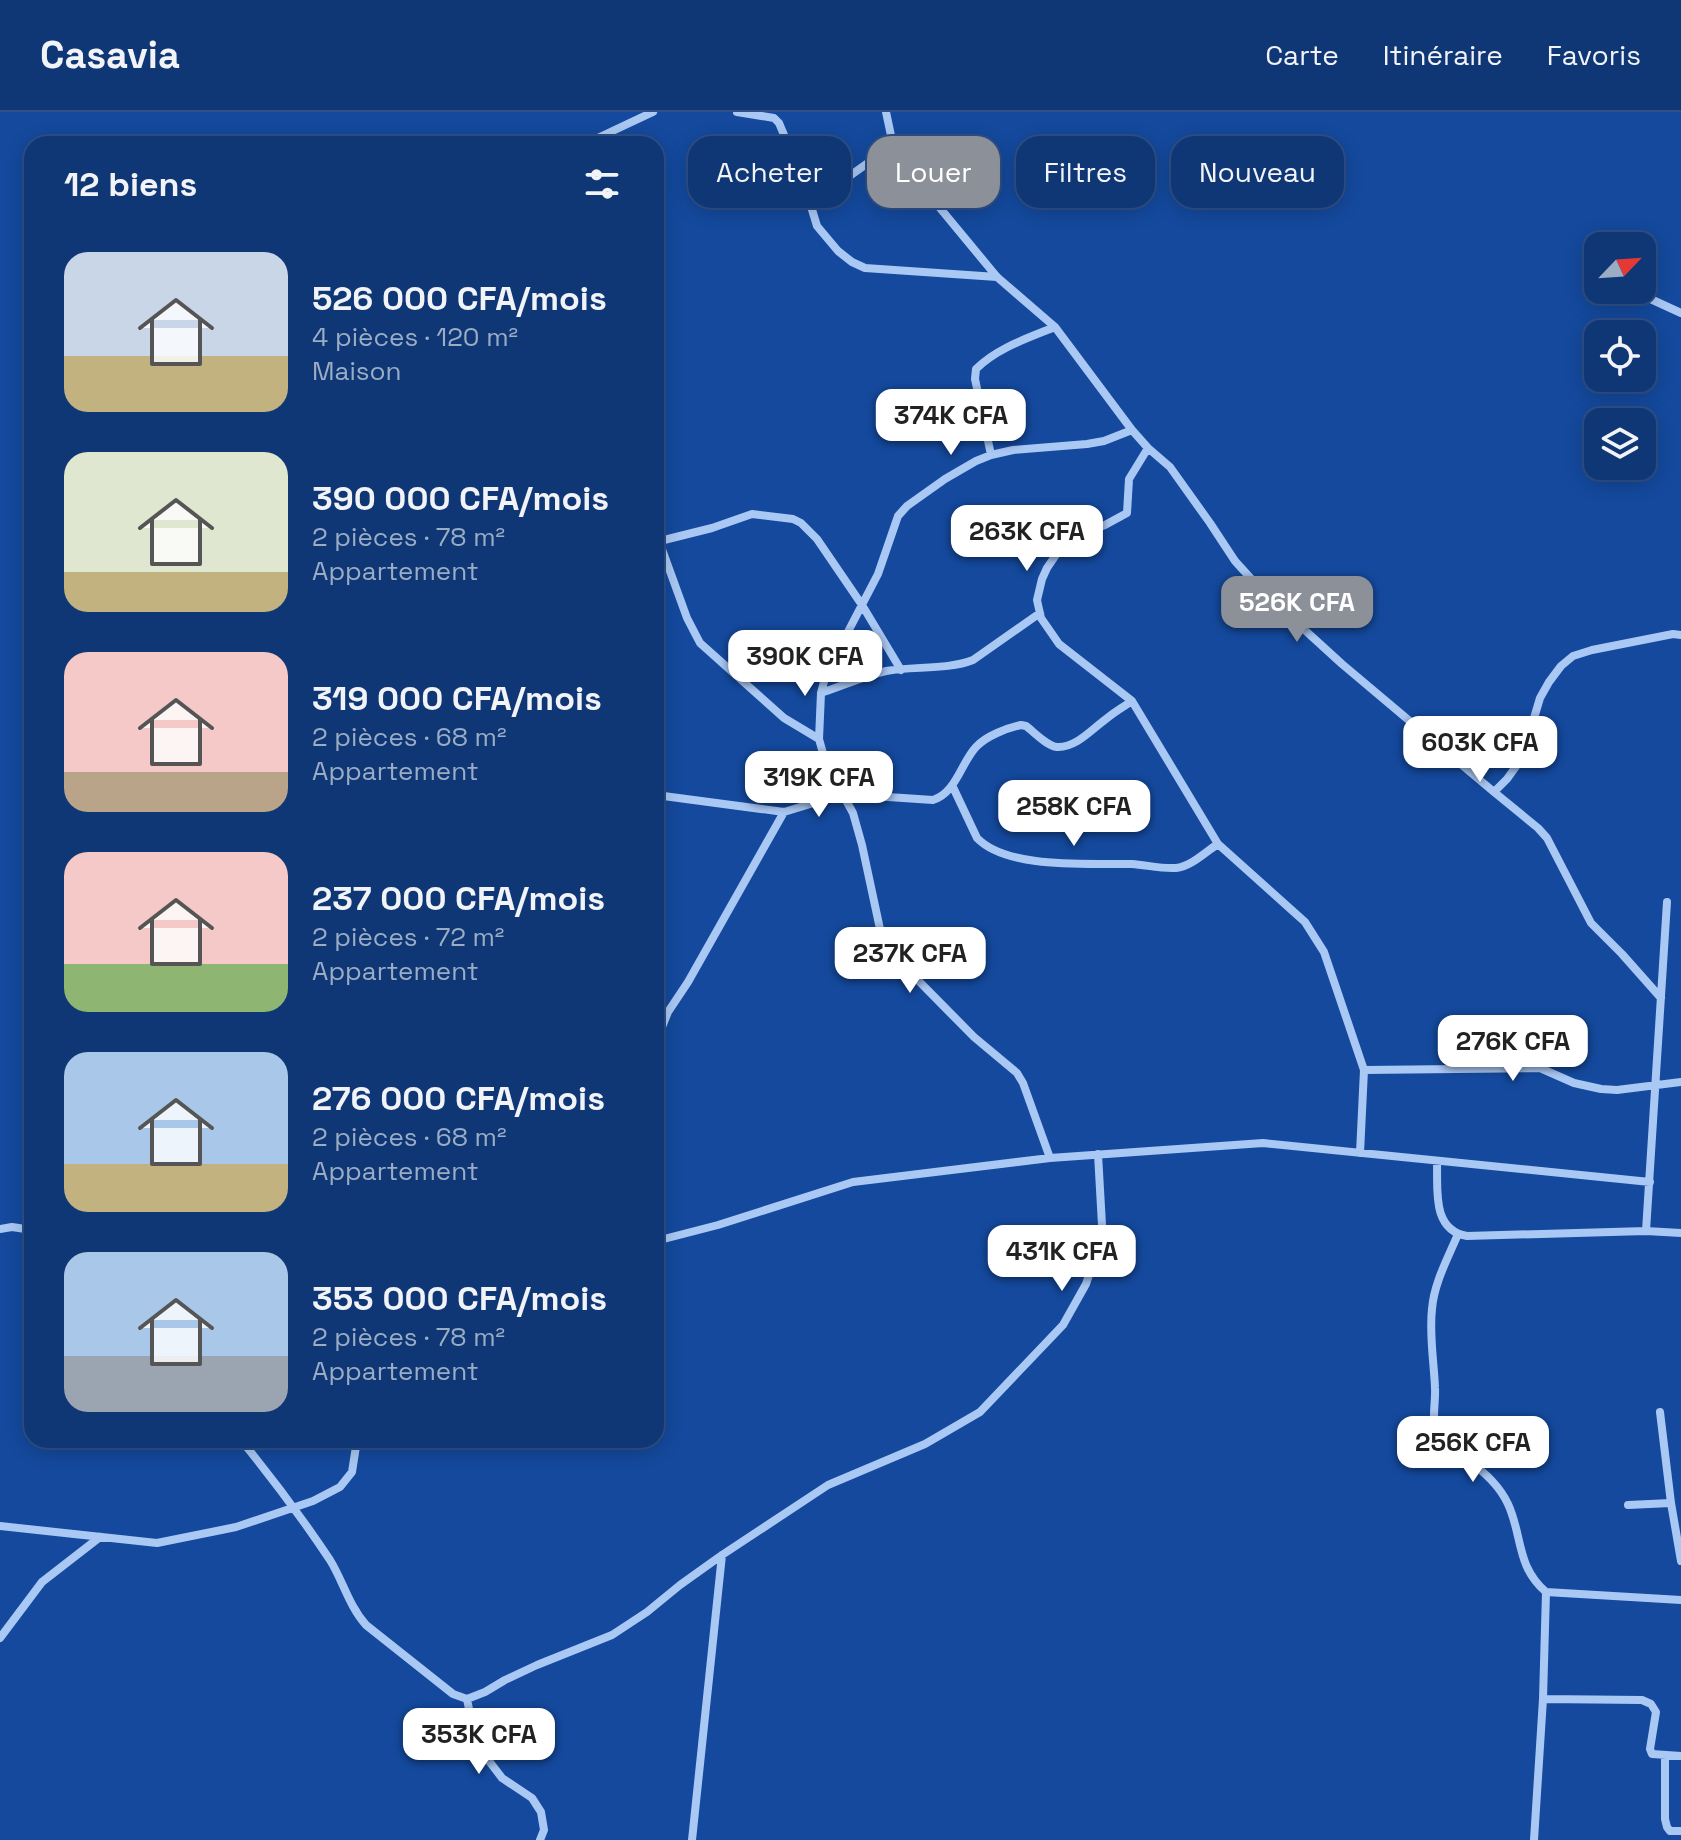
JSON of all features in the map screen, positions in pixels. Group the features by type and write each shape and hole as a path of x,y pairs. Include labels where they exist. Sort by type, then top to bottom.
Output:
{"street":[{"path":"602,136 653,112"},
{"path":"737,112 776,119 784,136"},
{"path":"886,112 891,136"},
{"path":"812,208 824,237 852,262 865,268 997,277"},
{"path":"940,208 997,277 1055,327 1132,430 1170,467 1235,561 1264,593 1342,664 1538,828 1547,838 1591,923 1661,998"},
{"path":"1656,302 1681,313"},
{"path":"991,455 975,379 976,369 999,352 1055,327"},
{"path":"1050,1158 1017,1073 974,1037 898,960 880,929 853,813 826,764 819,739 821,693 826,674 878,574 898,516 907,506 945,479 991,455 1104,441 1132,430"},
{"path":"1148,448 1129,479 1127,513 1069,539 1047,568 1037,600 1040,613 1059,644 1132,701 1218,844 1305,922 1324,952 1364,1070 1360,1153"},
{"path":"664,540 752,514 793,519 801,523 817,539 862,605 901,670"},
{"path":"664,558 700,643 784,718 819,739"},
{"path":"821,693 885,672 960,665 973,660 1040,613"},
{"path":"1494,792 1522,758 1540,698 1561,666 1573,656 1621,643 1681,635"},
{"path":"664,796 784,812 843,794 933,800 952,785 977,746 1002,731 1021,725 1057,747 1071,744 1132,701"},
{"path":"952,785 977,838 982,844 1005,855 1057,863 1136,864 1173,868 1189,864 1218,844"},
{"path":"664,1022 784,812"},
{"path":"1646,1231 1667,902"},
{"path":"1364,1070 1540,1068 1574,1083 1617,1090 1681,1082"},
{"path":"664,1239 853,1182 1050,1158 1263,1143 1650,1182"},
{"path":"247,1448 282,1491 331,1563 356,1613 366,1625 453,1694 467,1699 537,1665 612,1635 722,1555 828,1485 925,1444 980,1412 1063,1325 1086,1284 1102,1225 1098,1154"},
{"path":"1437,1161 1439,1215 1458,1234 1681,1233"},
{"path":"0,1229 24,1229"},
{"path":"1458,1234 1437,1285 1431,1310 1435,1428 1439,1436 1500,1489 1509,1506 1527,1570 1535,1583 1546,1592 1681,1600"},
{"path":"1660,1412 1681,1561"},
{"path":"0,1526 157,1543 236,1527 313,1501 340,1487 352,1472 356,1448"},
{"path":"1628,1505 1671,1503"},
{"path":"0,1638 42,1582 100,1537"},
{"path":"692,1840 722,1555"},
{"path":"1534,1840 1546,1592"},
{"path":"467,1699 476,1744 502,1778 532,1798 541,1812 544,1830 540,1840"},
{"path":"1543,1699 1642,1700 1651,1704 1656,1712 1650,1749 1652,1754 1681,1756"},
{"path":"1665,1755 1665,1819 1670,1831 1681,1831"}]}
